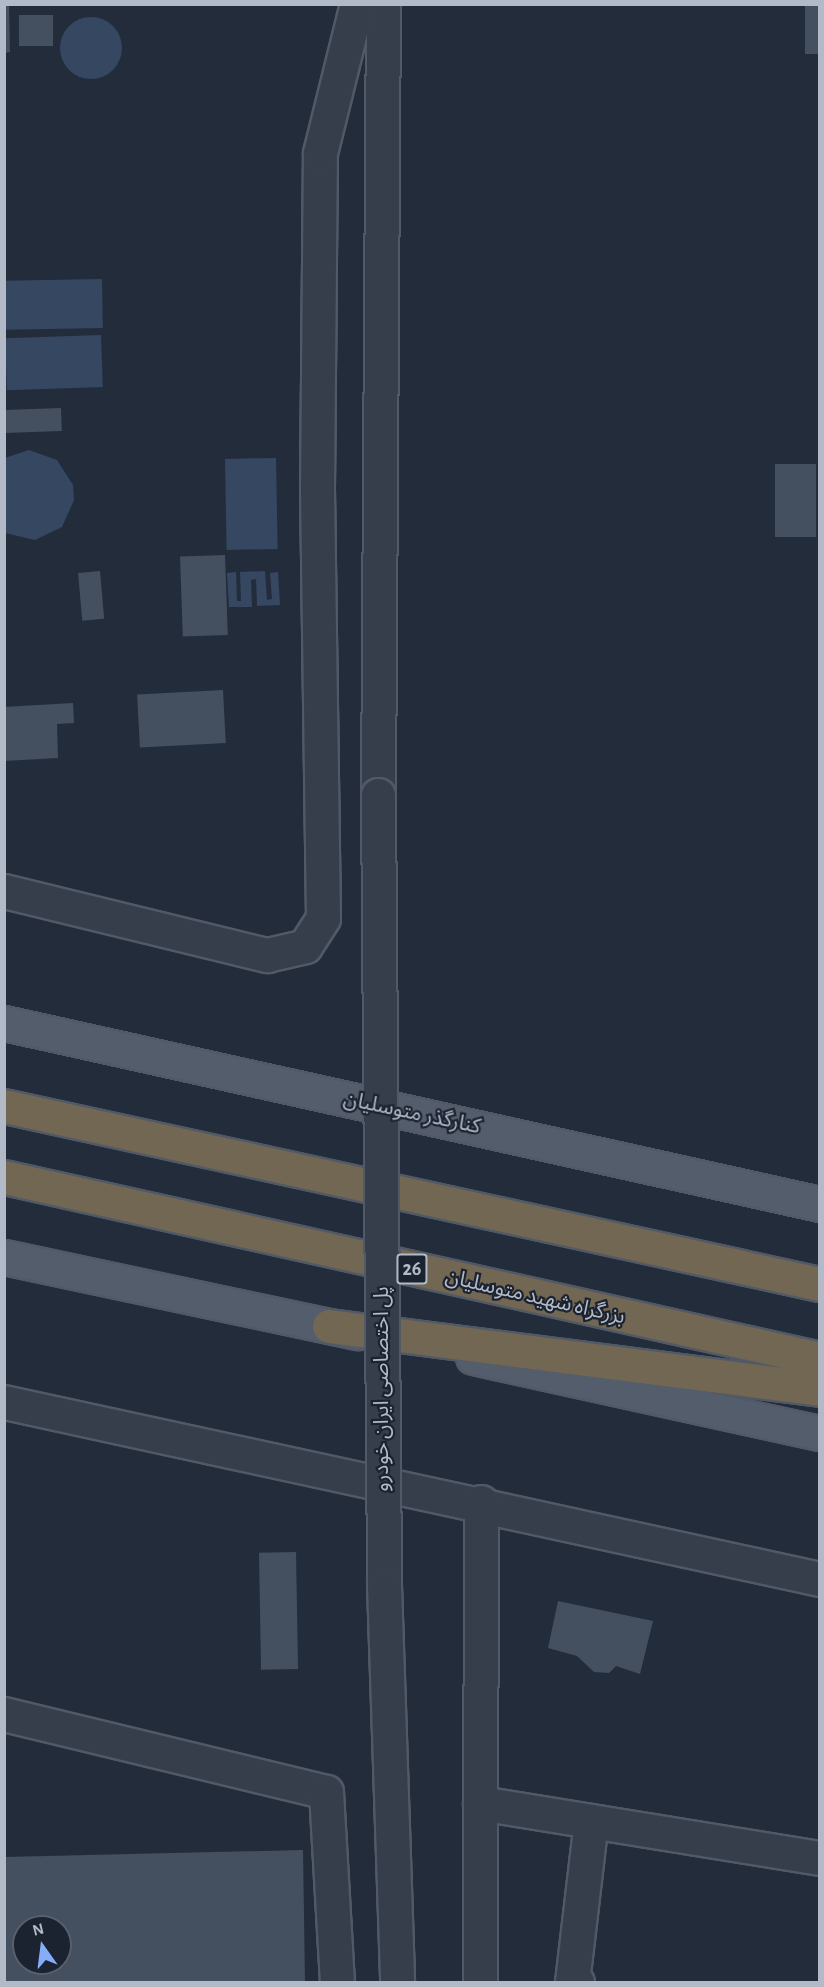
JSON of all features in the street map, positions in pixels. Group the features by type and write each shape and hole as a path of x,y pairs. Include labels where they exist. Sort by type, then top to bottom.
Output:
{"highway":[{"path":"4,1106 819,1284"},
{"name":"بزرگراه شهید متوسلیان","path":"4,1177 819,1359"},
{"path":"329,1326 819,1389"}],"main road":[{"name":"کنارگذر متوسلیان","path":"4,1023 819,1203"},
{"path":"4,1257 819,1433"}],"street":[{"path":"4,891 267,955 305,946 323,918 317,490 320,153 357,4"},
{"name":"پل اختصاصی ایران خودرو","path":"383,4 378,795 384,1585 398,1983"},
{"path":"4,1402 481,1502 819,1580"},
{"path":"480,1983 481,1502"},
{"path":"4,1714 326,1792 337,1983"},
{"path":"480,1803 819,1858"},
{"path":"574,1982 591,1821"}],"water":[{"path":"85,17 97,17 113,26 120,36 122,48 120,60 113,70 97,79 85,79 74,74 65,65 60,54 60,42 65,31 74,22"},
{"path":"102,279 103,328 6,330 5,281"},
{"path":"101,335 103,387 7,390 5,338"},
{"path":"29,450 57,460 73,485 74,500 62,527 35,540 5,533 5,458"},
{"path":"276,458 278,549 227,550 225,459"},
{"path":"265,571 267,600 272,599 270,573 278,572 280,605 257,606 256,579 251,580 252,607 229,607 227,573 236,572 237,601 241,601 240,572"}],"building":[{"path":"4,4 9,4 10,52 4,53"},
{"path":"805,4 820,4 820,54 805,54"},
{"path":"19,15 53,15 53,46 19,46"},
{"path":"61,408 62,431 5,433 4,410"},
{"path":"775,464 816,464 816,537 775,537"},
{"path":"225,555 228,635 183,637 180,557"},
{"path":"100,571 104,619 82,621 78,573"},
{"path":"223,690 226,743 140,747 137,695"},
{"path":"73,703 74,723 57,724 58,758 4,761 4,707"},
{"path":"296,1552 298,1669 261,1670 259,1553"},
{"path":"558,1601 653,1621 640,1674 616,1666 609,1673 594,1672 577,1656 548,1648"},
{"path":"303,1850 305,1982 4,1982 4,1857"}]}
